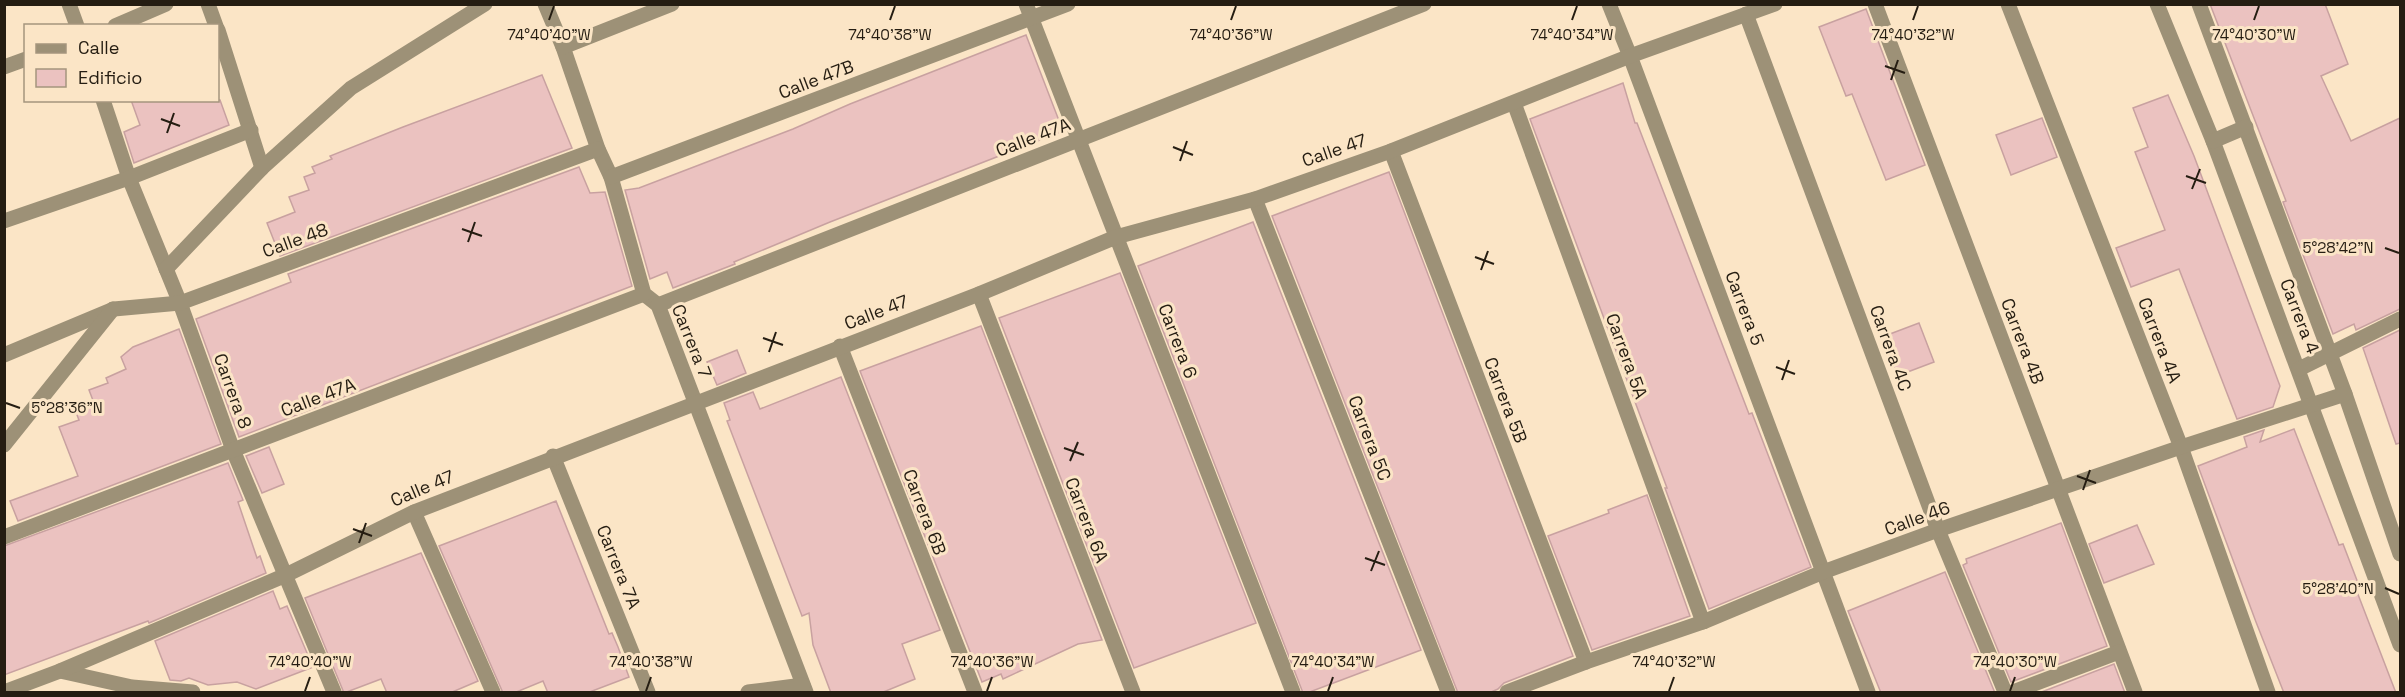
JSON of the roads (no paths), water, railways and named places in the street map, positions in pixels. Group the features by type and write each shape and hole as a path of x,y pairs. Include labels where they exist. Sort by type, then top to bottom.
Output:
{"street":[{"path":"69,4 76,24"},
{"path":"120,24 166,4"},
{"path":"208,4 216,24"},
{"path":"166,269 262,168 351,88 485,4"},
{"path":"545,4 563,47 598,149 611,177 645,294"},
{"path":"563,47 672,4"},
{"name":"Calle 47B","path":"611,177 1029,11 1068,4"},
{"name":"Calle 47A","path":"657,305 1424,4"},
{"name":"Carrera 5","path":"1608,4 1630,56 1868,693"},
{"name":"Calle 47","path":"4,692 60,671 286,574 414,512 553,456 979,294 1116,237 1255,199 1390,151 1630,56 1775,4"},
{"name":"Carrera 4B","path":"1875,4 2135,693"},
{"name":"Carrera 4A","path":"2008,4 2181,447 2268,693"},
{"name":"Carrera 4","path":"2157,4 2213,141 2400,645"},
{"name":"Carrera 4","path":"2199,4 2345,394 2400,554"},
{"name":"Carrera 6","path":"1029,11 1293,693"},
{"name":"Carrera 4C","path":"1746,15 1938,530 2005,693"},
{"path":"219,34 262,168"},
{"path":"4,67 24,60"},
{"name":"Carrera 8","path":"104,102 129,178 180,303 233,450 334,693"},
{"name":"Carrera 5A","path":"1514,103 1703,622"},
{"path":"2213,141 2246,127"},
{"path":"4,221 129,178 251,130"},
{"name":"Calle 48","path":"4,355 114,309 180,303 598,149"},
{"name":"Carrera 5B","path":"1390,151 1586,662"},
{"name":"Carrera 5C","path":"1255,199 1448,693"},
{"name":"Calle 47A","path":"4,537 645,294"},
{"name":"Carrera 7","path":"645,294 657,305 805,689"},
{"name":"Carrera 6A","path":"979,294 1133,693"},
{"path":"4,445 114,309"},
{"path":"2299,369 2400,319"},
{"name":"Carrera 6B","path":"840,346 975,693"},
{"name":"Calle 46","path":"1508,693 1586,662 1703,622 1823,573 1938,530 2345,394"},
{"name":"Carrera 7A","path":"553,456 648,693"},
{"path":"414,512 493,693"},
{"path":"2013,693 2119,652"},
{"path":"60,671 132,687 193,693"},
{"path":"748,693 805,689"}]}
